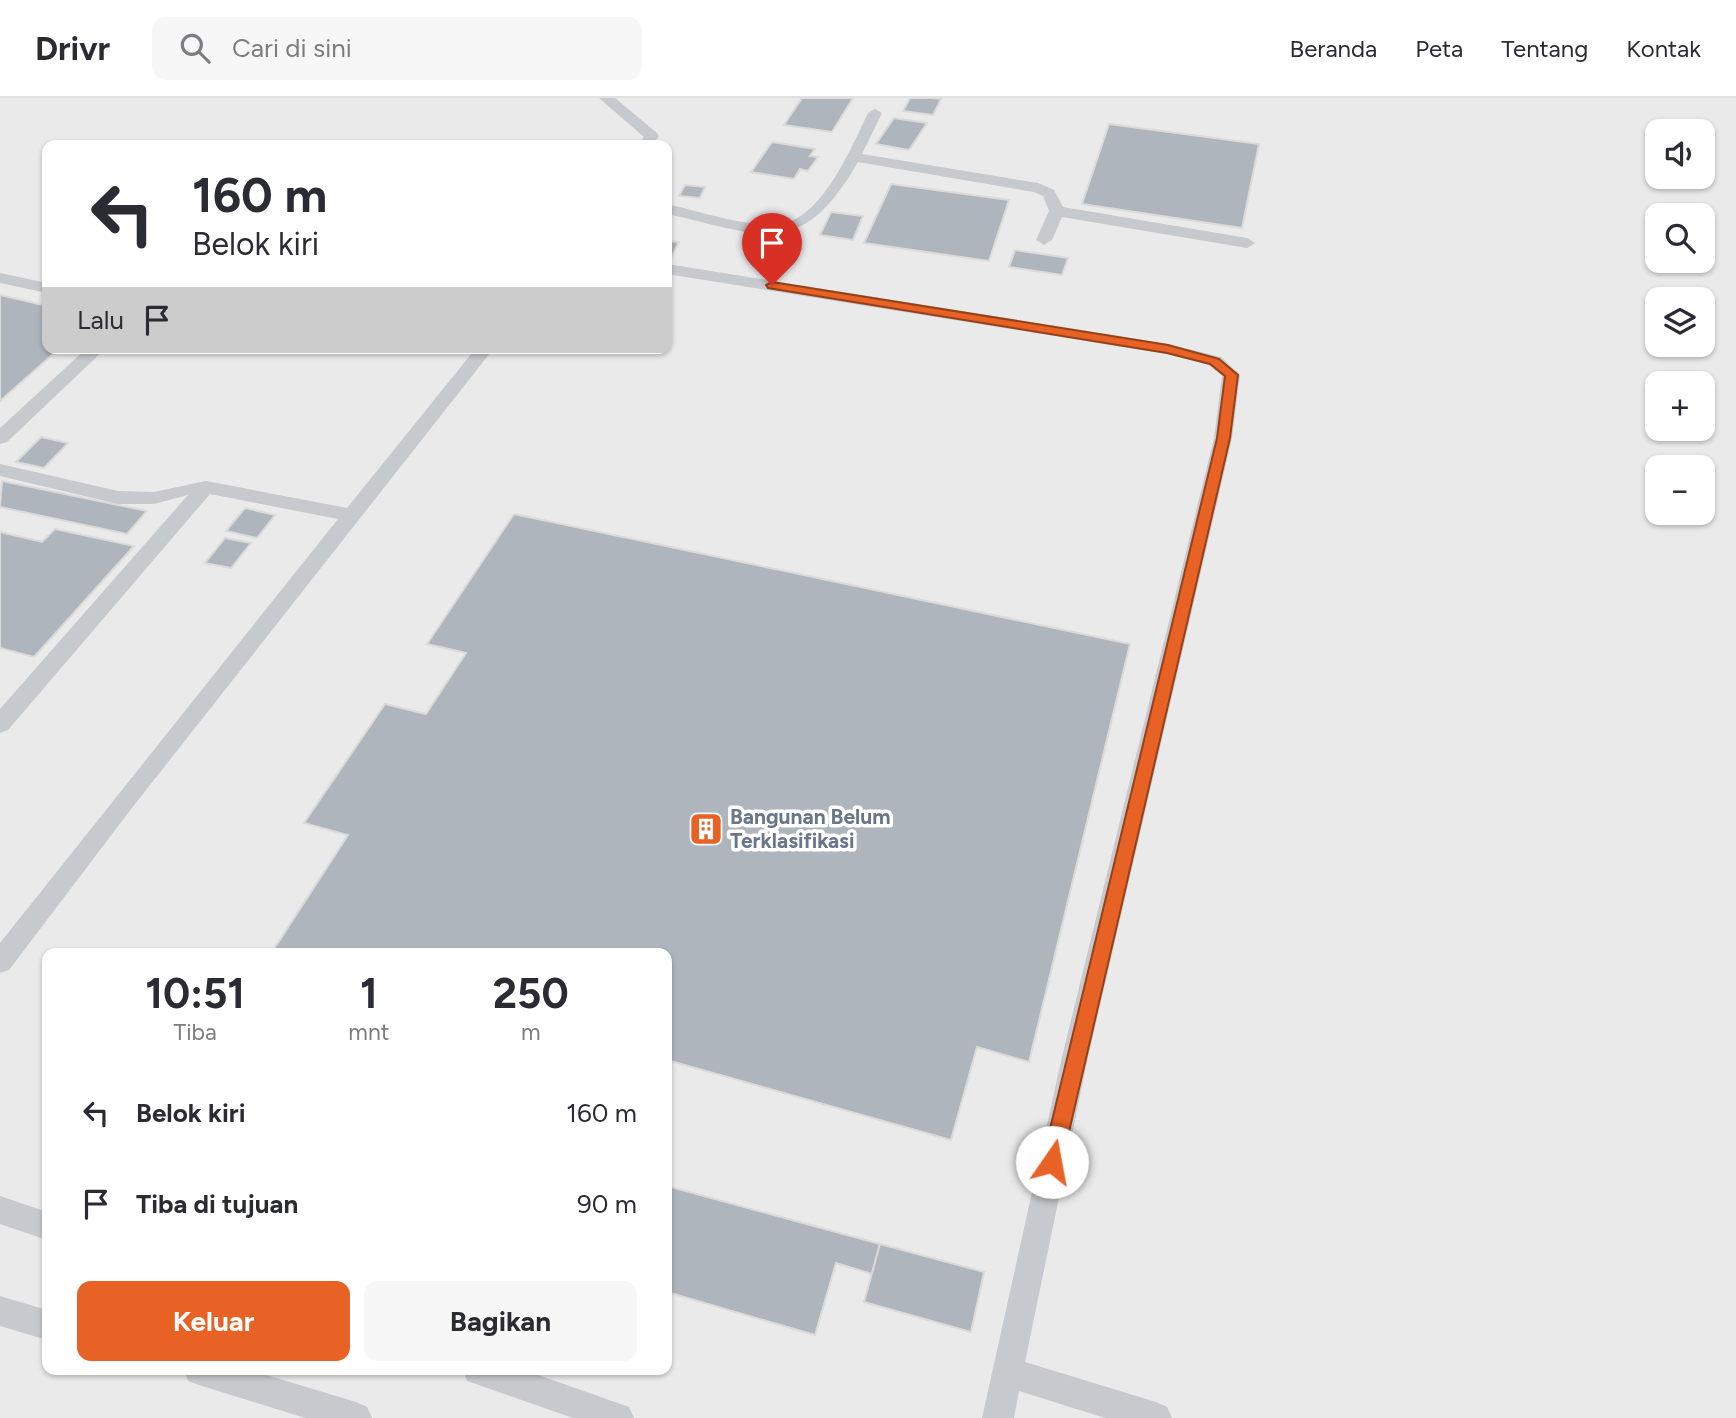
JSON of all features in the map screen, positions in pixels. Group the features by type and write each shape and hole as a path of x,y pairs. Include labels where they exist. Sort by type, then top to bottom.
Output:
{"lane":[{"path":"606,98 652,136 649,140"},
{"path":"672,210 768,228 789,227 812,217 854,157 875,113"},
{"path":"854,157 1038,188 1049,193 1057,211 1045,240"},
{"path":"1057,211 1247,243"},
{"path":"672,269 1168,349 1214,361 1231,375 1223,438 1075,1057 998,1418"},
{"path":"0,278 42,287"},
{"path":"0,438 91,354"},
{"path":"0,962 120,806 480,354"},
{"path":"0,470 118,496 154,498 185,487 206,487 353,516"},
{"path":"0,724 206,487"},
{"path":"0,1210 42,1224"},
{"path":"0,1311 42,1324"},
{"path":"1006,1372 1156,1418"},
{"path":"215,1375 356,1418"},
{"path":"493,1375 618,1418"}],"shaded area":[{"path":"0,98 1736,98 1736,1418 0,1418"}],"building":[{"path":"802,98 853,98 832,132 784,125"},
{"path":"910,98 941,99 933,115 903,111"},
{"path":"894,118 927,123 909,150 876,144"},
{"path":"1109,124 1259,144 1242,228 1082,204"},
{"path":"772,142 815,149 810,156 818,157 808,171 800,169 794,179 751,172"},
{"path":"891,184 1009,200 989,261 864,243"},
{"path":"685,185 705,187 700,198 679,196"},
{"path":"831,212 863,216 853,240 820,235"},
{"path":"672,241 679,242 672,256"},
{"path":"1015,250 1068,258 1062,275 1009,267"},
{"path":"0,295 42,305 42,354 53,354 0,401"},
{"path":"41,437 68,443 44,468 16,462"},
{"path":"2,481 147,511 127,534 0,507"},
{"path":"245,508 275,515 257,538 226,531"},
{"name":"Bangunan Belum Terklasifikasi","path":"514,514 1130,644 1029,1062 977,1047 951,1140 672,1061 672,948 275,948 348,835 304,823 385,704 426,714 466,653 427,644"},
{"path":"55,529 134,546 34,657 0,648 0,532 42,542"},
{"path":"225,538 251,543 231,568 205,563"},
{"path":"672,1187 880,1244 872,1274 836,1263 815,1335 672,1293"},
{"path":"880,1244 984,1272 971,1332 864,1302"}],"place":[{"name":"Bangunan Belum Terklasifikasi","path":"706,829"}],"route":[{"path":"772,285 1168,349 1214,361 1231,375 1233,385 1223,438 1052,1162"}]}
